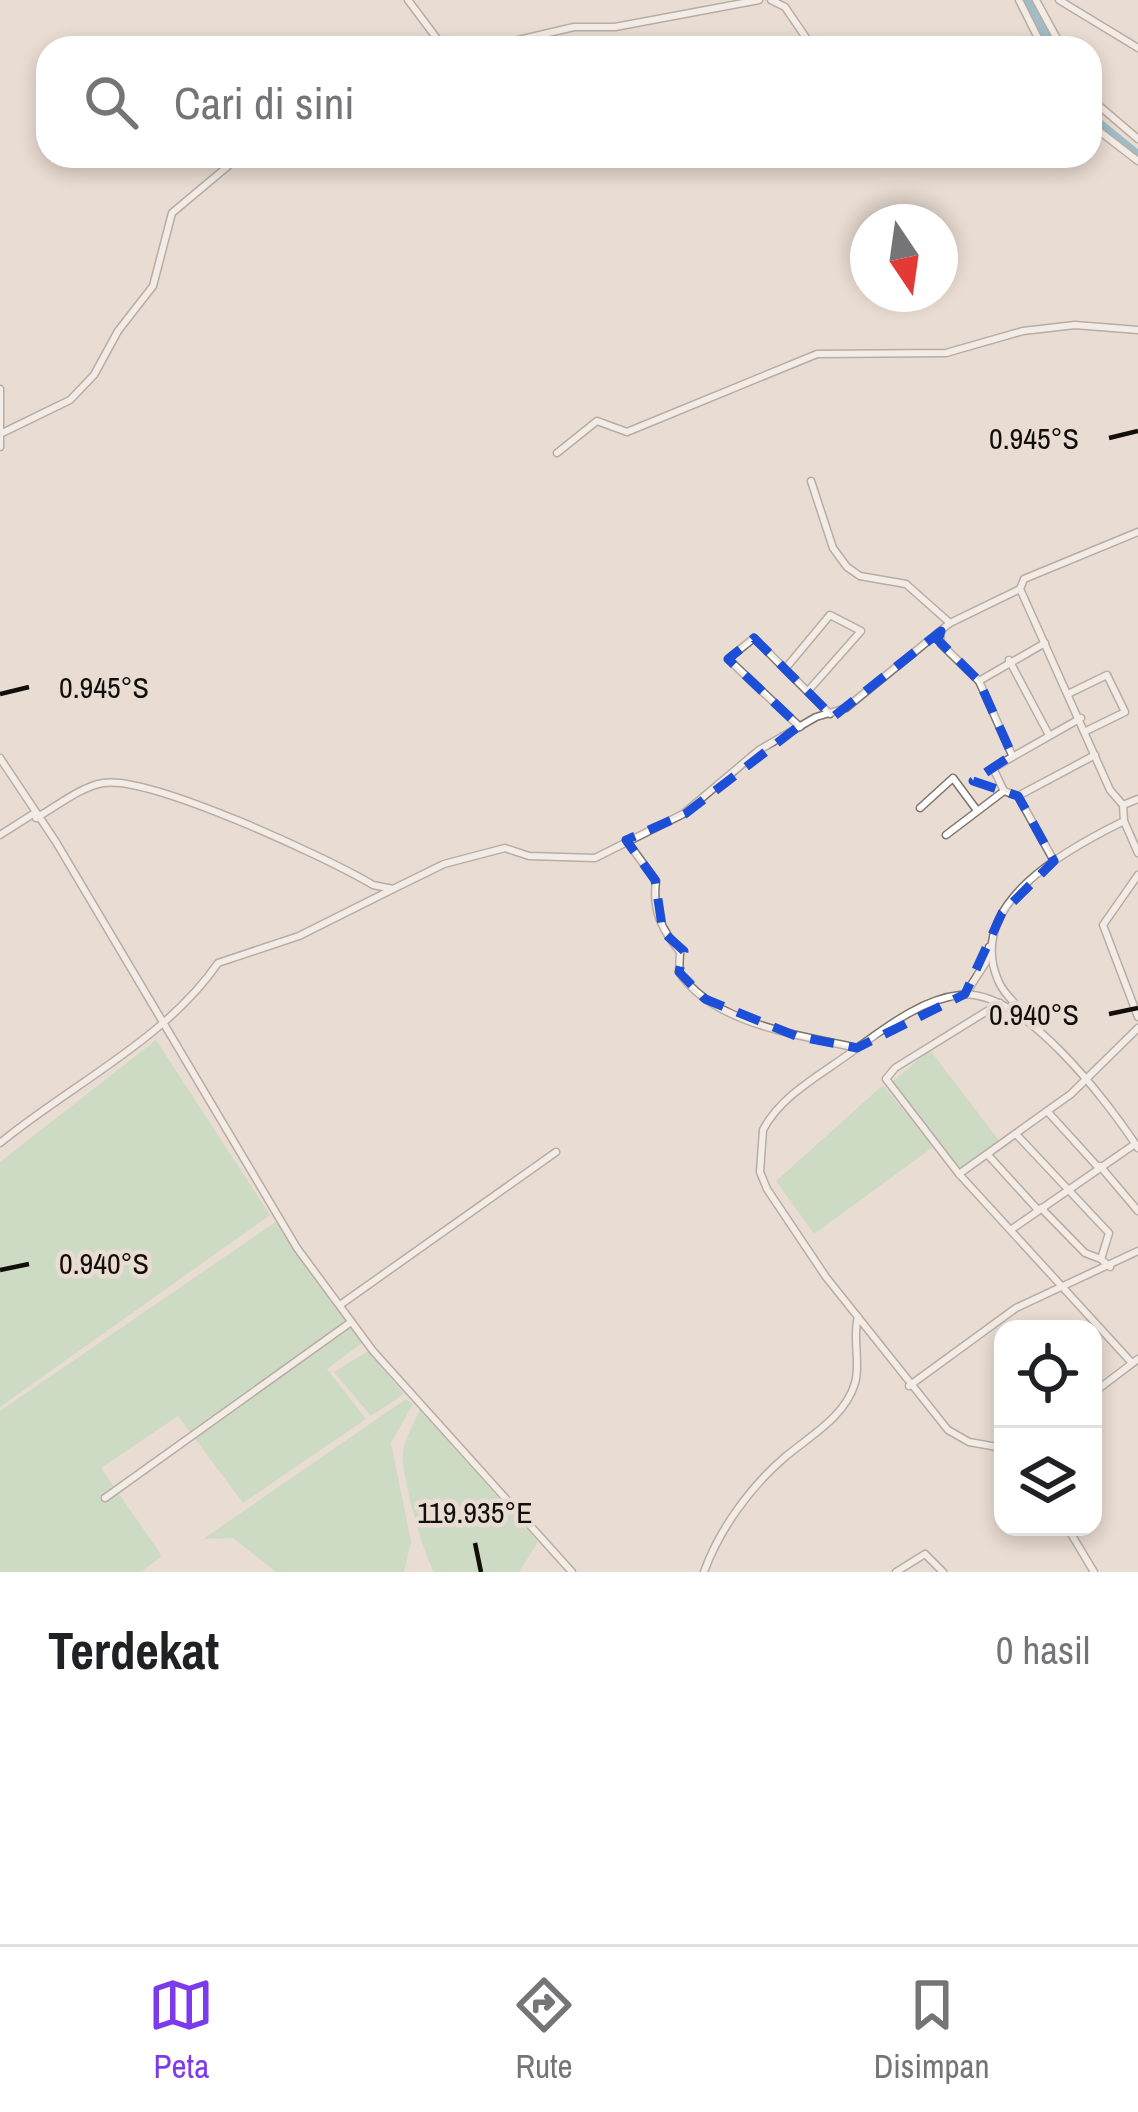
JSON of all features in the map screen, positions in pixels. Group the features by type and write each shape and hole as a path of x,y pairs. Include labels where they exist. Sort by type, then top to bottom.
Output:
{"street":[{"path":"408,0 435,36"},
{"path":"535,36 574,27 615,27 759,0"},
{"path":"773,0 803,36"},
{"path":"1019,0 1037,36"},
{"path":"1059,0 1136,45"},
{"path":"1039,1 1055,36"},
{"path":"1031,23 1043,15"},
{"path":"1102,108 1138,139"},
{"path":"1102,133 1138,161"},
{"path":"1,434 70,400 94,375 118,331 153,286 172,214 226,168"},
{"path":"557,453 597,421 627,431 809,356 946,353 1023,331 1075,326 1138,330"},
{"path":"0,388 0,447"},
{"path":"811,482 833,548 847,567 860,576 906,584 950,623"},
{"path":"0,1143 163,1023 205,986 218,962 299,936 445,864 505,848 529,856 586,860 683,814 759,750 860,699 893,665 950,623 1020,589 1024,579 1136,532 1138,544"},
{"path":"1020,589 1110,790 1124,805 1124,820 1138,853"},
{"path":"785,669 827,616 861,631 808,692"},
{"path":"941,631 940,644 979,681 1012,755"},
{"path":"800,727 728,659 754,638 830,714"},
{"path":"979,681 1046,643"},
{"path":"1009,660 1048,735"},
{"path":"1070,693 1107,675 1121,699 1125,712 1086,731"},
{"path":"1054,861 1018,796 1004,791 993,768 1081,718"},
{"path":"1018,796 1095,755"},
{"path":"0,758 163,1023 232,1146 351,1322 569,1568 553,1572"},
{"path":"920,808 953,778 976,809"},
{"path":"0,835 91,786 116,782 247,824 373,885 393,889"},
{"path":"946,836 1004,791"},
{"path":"1124,805 1138,799"},
{"path":"965,994 986,962 1002,913 1054,861 1124,820"},
{"path":"626,840 656,880 654,898 663,932 680,952 679,972 691,986 705,998 773,1028 857,1048"},
{"path":"1138,875 1103,925 1138,1017"},
{"path":"991,937 999,983 1085,1079 1137,1146 1068,1187 1012,1229"},
{"path":"994,1447 956,1436 909,1386 767,1189 759,1154 763,1130 776,1110 857,1048 926,1006 965,994 1000,1004 1045,1038"},
{"path":"1000,1004 886,1076 959,1174 1135,1361 1102,1387"},
{"path":"959,1174 1047,1111 1138,1028"},
{"path":"1047,1111 1138,1211"},
{"path":"1126,1129 1138,1127"},
{"path":"1015,1132 1109,1233 1100,1259"},
{"path":"340,1305 556,1152"},
{"path":"988,1155 1085,1253 1110,1268"},
{"path":"909,1386 1007,1314 1061,1282 1110,1268 1138,1251"},
{"path":"704,1572 715,1541 756,1487 827,1426 855,1384 857,1317"},
{"path":"106,1498 351,1322"},
{"path":"1072,1536 1094,1572"},
{"path":"896,1572 928,1554 943,1572"}],"highlighted area":[{"path":"941,631 938,640 979,681 1012,755 973,781 1018,796 1054,861 1002,913 965,994 857,1048 796,1036 705,999 679,972 684,951 663,932 655,880 626,840 685,814 799,726 728,659 754,638 833,717"}],"green space":[{"path":"156,1040 270,1215 0,1407 0,1162"},
{"path":"930,1050 1000,1142 960,1170 892,1082"},
{"path":"883,1085 933,1147 814,1234 776,1181"},
{"path":"277,1221 362,1343 327,1369 366,1419 243,1503 178,1416 101,1468 162,1556 141,1572 0,1572 0,1411"},
{"path":"368,1351 404,1394 371,1416 334,1372"},
{"path":"406,1399 413,1404 391,1443 411,1542 404,1572 276,1572 233,1538 203,1539"},
{"path":"420,1409 538,1542 519,1572 434,1572 403,1464 405,1442"}],"waterway":[{"path":"1026,0 1045,36"},
{"path":"1102,128 1138,157"}]}
